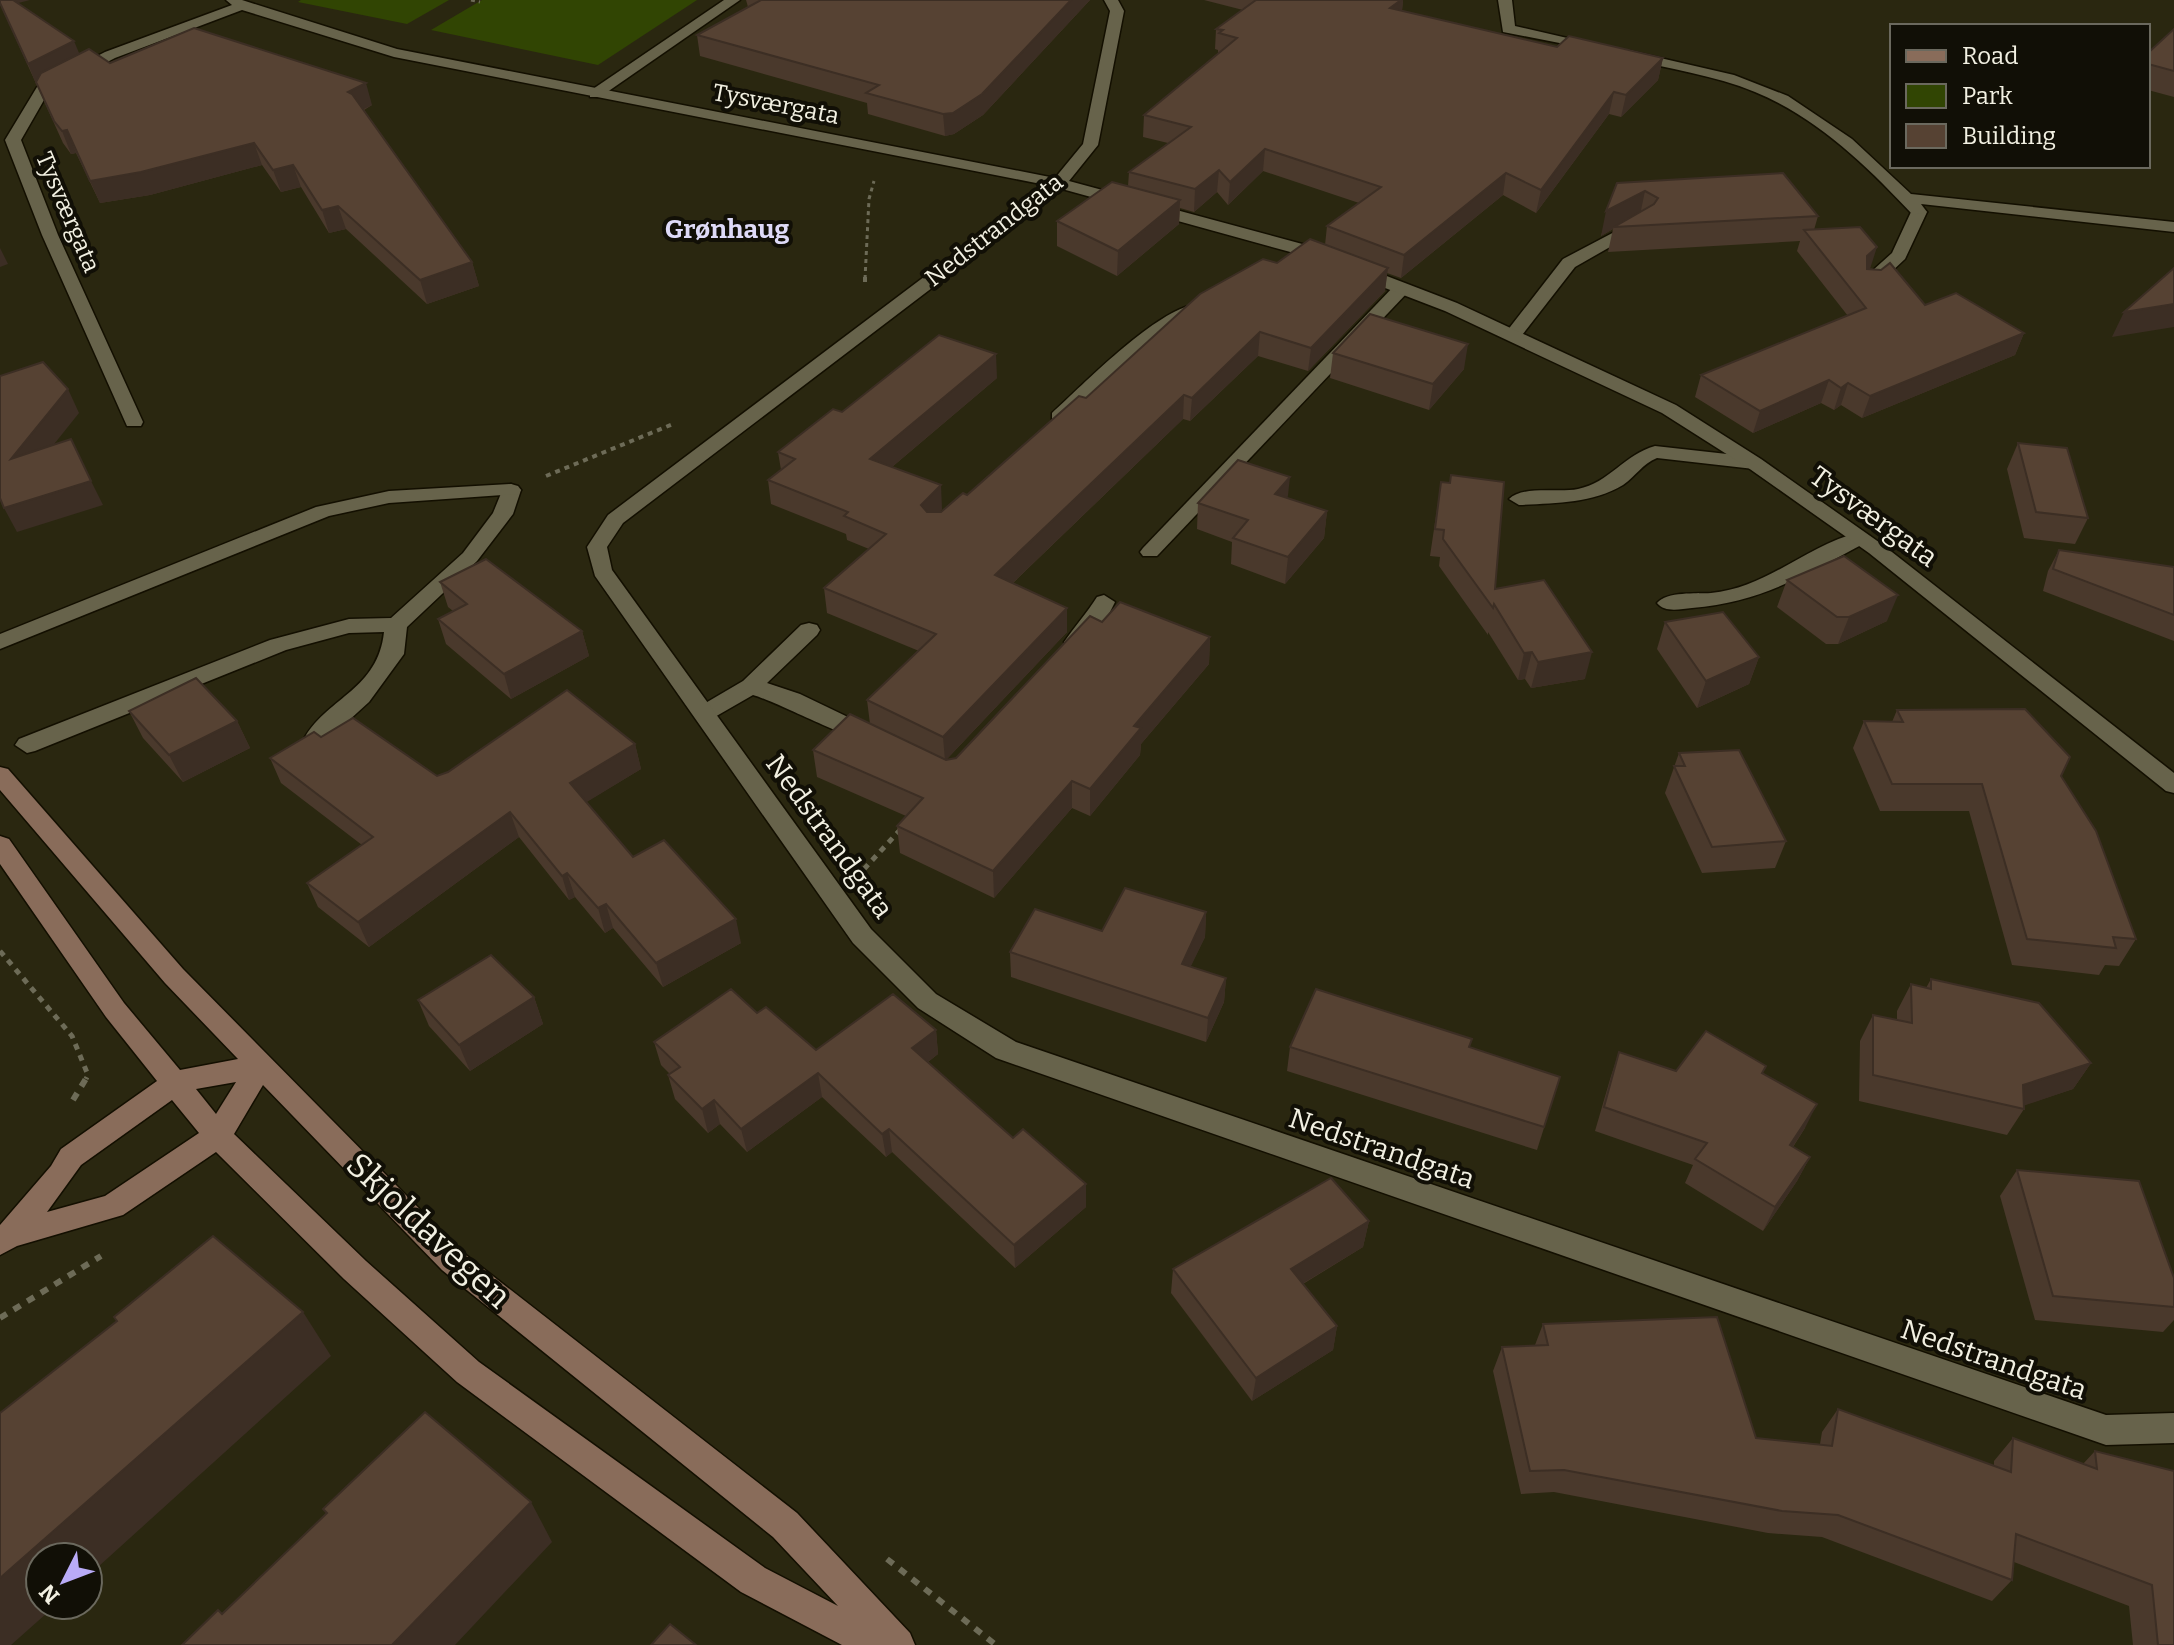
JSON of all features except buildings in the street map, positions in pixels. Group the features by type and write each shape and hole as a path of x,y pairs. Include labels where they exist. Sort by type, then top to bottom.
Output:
{"main road":[{"name":"Skjoldavegen","path":"0,775 174,976 452,1261 785,1525 898,1645"},
{"path":"0,845 115,1010 218,1136 355,1270 468,1372 753,1580 877,1645"},
{"path":"5,1238 61,1175 71,1157 176,1082 260,1066"},
{"path":"5,1238 113,1206 218,1136 260,1066"}],"street":[{"path":"595,94 733,0"},
{"name":"Nedstrandgata","path":"1111,0 1117,11 1090,145 1059,183 615,519 597,547 602,571 862,936 927,1001 1006,1050 2106,1430 2174,1428"},
{"path":"1505,0 1508,29 1543,34 1761,89 1795,107 1832,133 1919,212 1899,255 1868,284"},
{"name":"Tysværgata","path":"134,422 50,235 13,140 42,90 110,55 244,2 394,53 1059,183 1300,249 1402,288 1513,335 1669,409 1754,463 1860,538 2174,785"},
{"path":"1906,198 2174,227"},
{"path":"1513,335 1569,263 1641,223"},
{"path":"1274,264 1300,249"},
{"path":"1150,552 1402,288"},
{"path":"1042,432 1113,368 1171,322 1210,300"},
{"path":"1519,499 1583,495 1617,480 1639,458 1655,452 1754,463"},
{"path":"0,642 323,511 389,497 511,490 503,514 470,557 396,625 349,626 278,645 27,745"},
{"path":"1668,603 1728,598 1760,589 1860,538"},
{"path":"1064,653 1096,619 1104,602"},
{"path":"316,737 361,697 393,654 396,625"},
{"path":"705,713 751,686 809,630"},
{"path":"751,686 792,699 892,748"}],"path":[{"path":"471,0 480,2"},
{"path":"883,149 869,199 865,293 883,316"},
{"path":"511,490 683,419"},
{"path":"836,899 908,821"},
{"path":"0,951 72,1036 88,1075 67,1111"},
{"path":"0,1318 109,1253"},
{"path":"879,1553 996,1645"}],"green space":[{"path":"449,0 407,24 298,2"},
{"path":"482,0 697,0 598,65 431,30"}],"district":[{"name":"Grønhaug","path":"727,229"}]}
